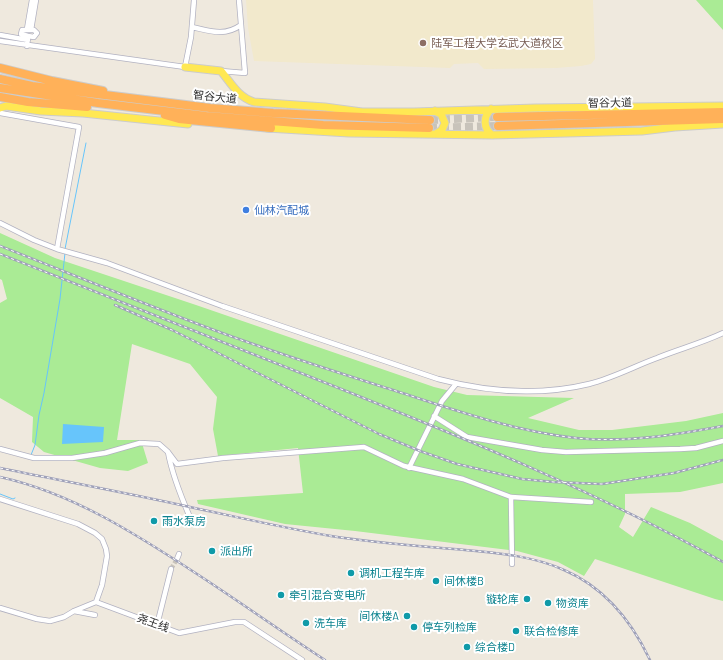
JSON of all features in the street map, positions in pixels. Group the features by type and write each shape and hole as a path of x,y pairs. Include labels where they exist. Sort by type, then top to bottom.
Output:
{"highway":[{"path":"0,68 52,81 160,102 362,112"},
{"name":"智谷大道","path":"0,79 30,94"},
{"name":"智谷大道","path":"0,88 30,94 160,102 273,113 431,123"},
{"path":"0,97 30,94 94,107 136,108 179,119 271,128"},
{"name":"智谷大道","path":"136,108 206,116 323,125 431,123"},
{"name":"智谷大道","path":"498,126 674,117 723,112"},
{"name":"智谷大道","path":"497,117 674,117 723,119"}],"main road":[{"path":"185,67 221,71 240,95 246,100 254,102 325,107 362,112 492,135 642,131 723,124"},
{"path":"0,108 6,106 41,111 83,113 219,127 271,128 348,133 431,123 491,109 723,106"},
{"path":"491,109 486,115 485,122 488,131 492,135"}],"street":[{"path":"29,30 32,0"},
{"path":"29,30 36,0"},
{"path":"0,41 185,67 192,27 194,0"},
{"path":"221,71 245,73 239,0"},
{"path":"192,27 207,31 228,32 241,25"},
{"path":"0,35 28,38 34,37 37,34 35,31 22,30 22,35 28,38"},
{"path":"27,46 28,38"},
{"path":"0,114 79,127 57,249"},
{"path":"0,224 57,249 106,264 222,306 456,384 504,390 542,391 564,389 613,376 723,333"},
{"path":"409,468 442,401 456,384"},
{"path":"434,416 467,437 555,452 680,449 696,448 723,442"},
{"path":"0,449 34,458 72,458 105,453 140,443 159,444 168,452 177,464 223,458 364,447 393,462 409,468 463,479 511,497 591,502"},
{"path":"168,452 175,482 189,515"},
{"path":"511,497 512,564"},
{"path":"0,499 78,524 95,533 102,539 108,556 102,585 96,602 64,617 50,621 37,620 0,608"},
{"path":"157,625 171,569"},
{"name":"尧王线","path":"96,602 179,633 235,622 244,622 302,660"},
{"path":"74,611 95,615"}],"shaded area":[{"name":"陆军工程大学玄武大道校区","path":"246,0 593,0 595,59 591,64 581,66 556,68 484,69 478,63 454,64 450,68 254,61 248,28"}],"green space":[{"path":"696,0 723,0 723,30"},
{"path":"0,233 55,258 434,387 467,395 574,398 528,418 579,430 612,430 686,421 723,413 723,483 680,492 625,494 625,514 619,527 633,537 651,507 690,523 723,541 723,601 595,559 584,576 558,562 517,551 285,524 198,504 197,500 303,493 298,448 218,456 213,429 217,397 190,364 132,344 117,440 141,440 148,463 128,471 100,468 44,452 32,442 33,417 0,398 0,303 7,299 2,280 0,279"}],"water":[{"path":"63,424 104,427 103,442 62,444"}],"waterway":[{"path":"65,249 86,143"},
{"path":"31,455 35,445 60,299 65,253"},
{"path":"0,494 13,499 15,498"}],"tunnel":[{"path":"430,120 497,117"},
{"path":"429,128 498,126"},
{"path":"171,569 177,559"}],"railway":[{"path":"0,246 148,305 247,342 440,405 507,425 553,435 613,440 668,435 723,426"},
{"path":"0,254 431,425 530,467 627,512 723,562"},
{"path":"115,305 172,330 379,434 457,464 522,479 602,484 674,473 723,460"},
{"path":"0,468 331,536 478,551 540,561 578,577 604,596 635,632 650,660"},
{"path":"0,477 53,493 103,516 151,544 325,660"}],"place":[{"name":"陆军工程大学玄武大道校区","path":"423,43"},
{"name":"仙林汽配城","path":"246,210"},
{"name":"雨水泵房","path":"154,521"},
{"name":"派出所","path":"212,551"},
{"name":"调机工程车库","path":"351,573"},
{"name":"间休楼B","path":"436,581"},
{"name":"牵引混合变电所","path":"281,595"},
{"name":"镟轮库","path":"527,599"},
{"name":"物资库","path":"548,603"},
{"name":"间休楼A","path":"407,616"},
{"name":"洗车库","path":"306,623"},
{"name":"停车列检库","path":"414,627"},
{"name":"联合检修库","path":"516,631"},
{"name":"综合楼D","path":"467,647"}]}
